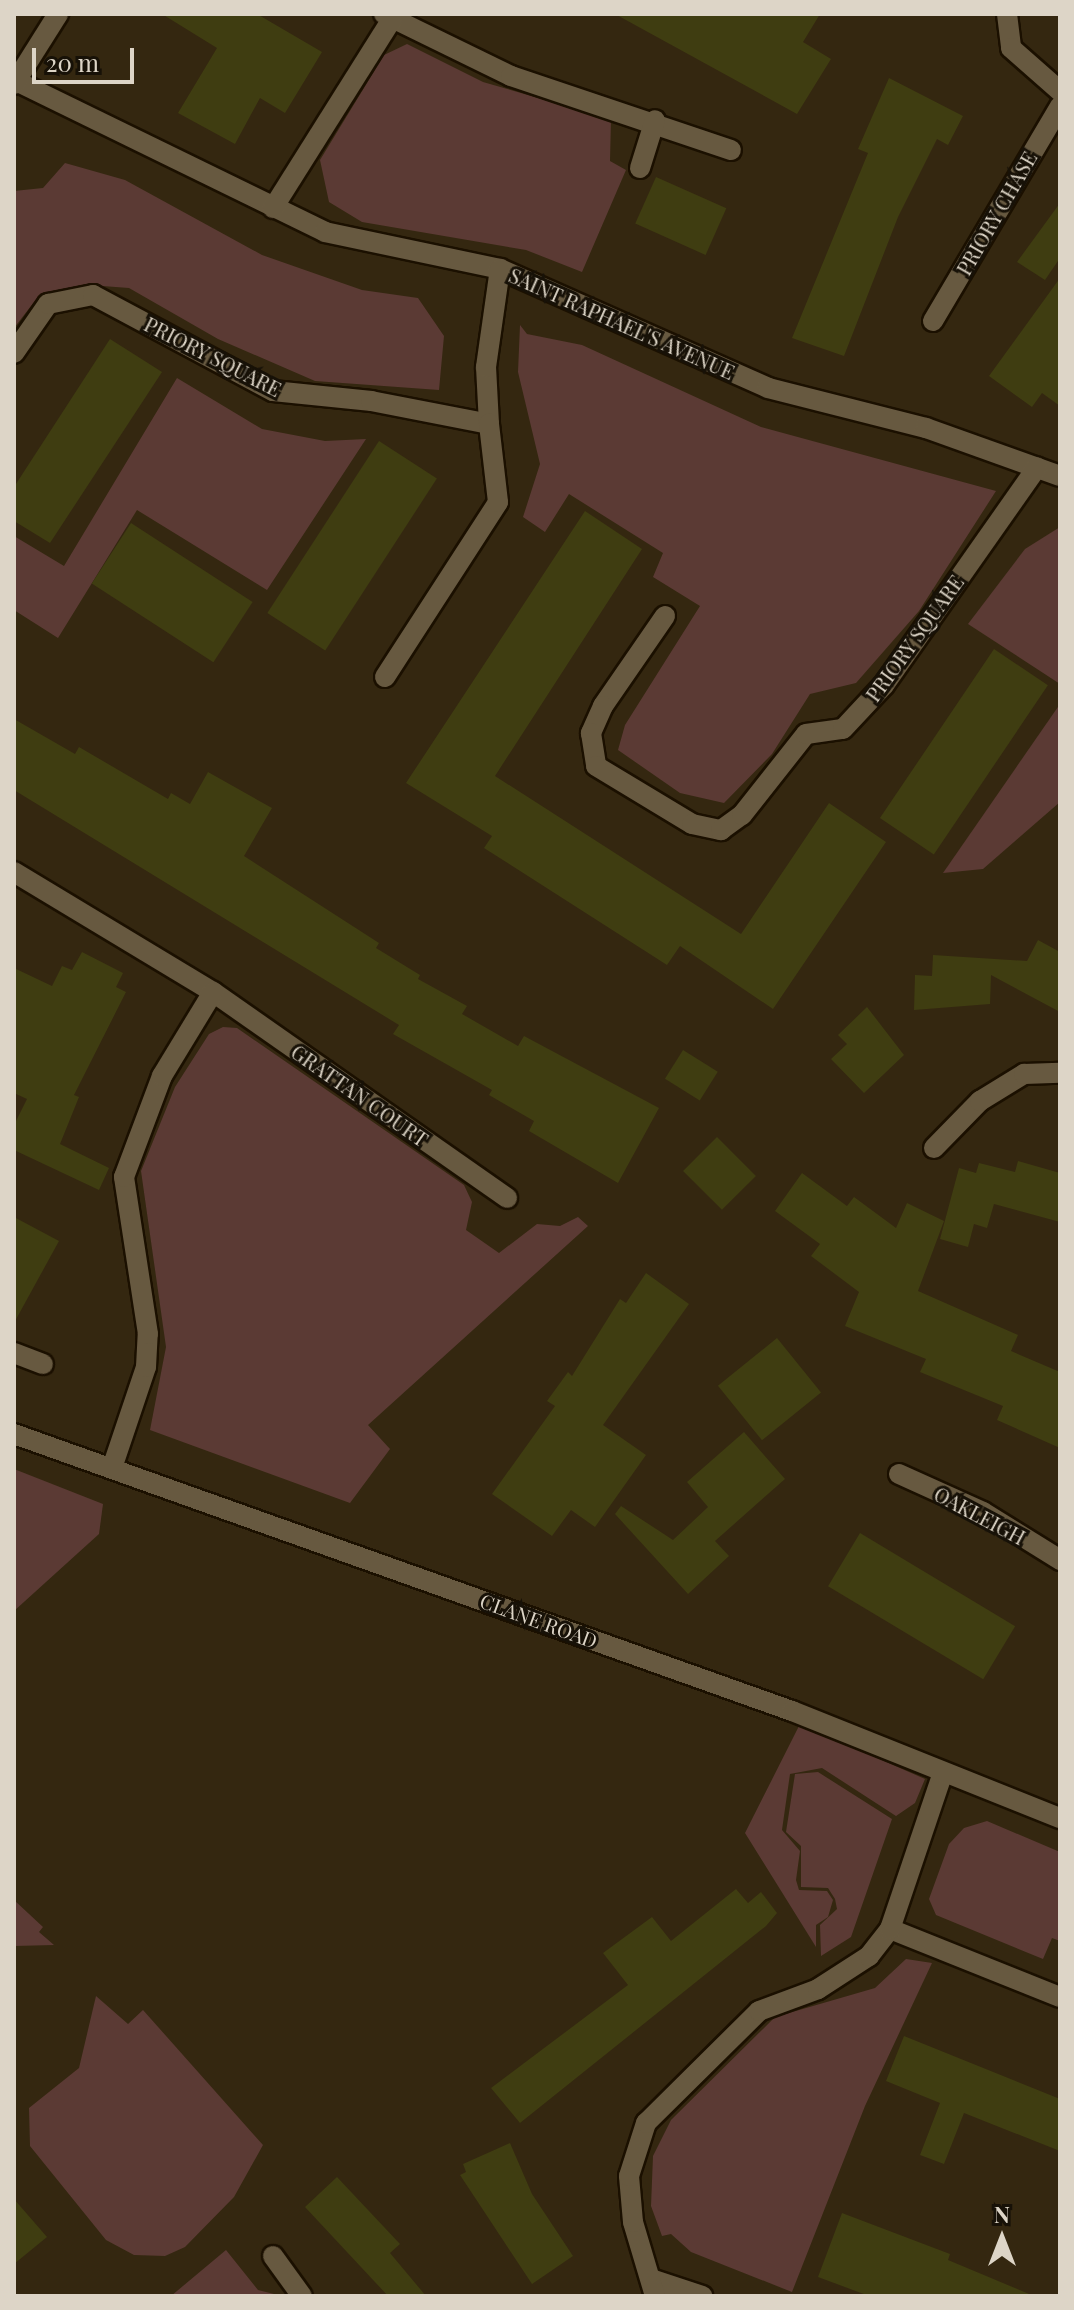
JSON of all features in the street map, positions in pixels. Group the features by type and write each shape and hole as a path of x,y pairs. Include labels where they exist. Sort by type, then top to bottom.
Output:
{"street":[{"path":"15,82 58,14"},
{"path":"1007,14 1011,48 1060,91"},
{"path":"273,208 388,16 511,76 655,120 731,150"},
{"name":"SAINT RAPHAEL'S AVENUE","path":"15,82 273,208 352,241 500,269 768,388 926,428 1060,476"},
{"name":"PRIORY CHASE","path":"933,321 1060,106"},
{"path":"640,168 655,120"},
{"path":"385,677 498,502 486,367 500,269"},
{"name":"PRIORY SQUARE","path":"14,353 48,304 93,295 273,391 371,401 489,424"},
{"name":"PRIORY SQUARE","path":"665,616 603,706 591,733 596,766 692,824 721,830 742,815 806,734 843,729 884,685 1037,467"},
{"name":"GRATTAN COURT","path":"14,872 213,992 507,1198"},
{"path":"112,1468 146,1367 148,1334 124,1177 162,1076 213,992"},
{"path":"934,1148 980,1101 1024,1074 1060,1073"},
{"path":"14,1353 43,1364"},
{"name":"CLANE ROAD","path":"14,1434 792,1711 942,1775 1060,1818"},
{"name":"OAKLEIGH","path":"899,1474 983,1512 1060,1560"},
{"path":"702,2296 655,2288 633,2222 629,2176 646,2123 759,2011 818,1989 869,1956 890,1929 942,1775"},
{"path":"890,1929 1060,1997"},
{"path":"273,2256 302,2296"}],"shaded area":[{"path":"407,44 483,82 611,119 610,161 626,170 582,272 526,250 362,222 329,202 320,160 384,55"},
{"path":"65,163 125,180 262,255 362,290 418,298 444,336 439,390 315,381 218,339 129,288 89,285 38,297 14,328 14,191 43,188"},
{"path":"520,325 527,334 582,345 761,427 996,491 919,611 856,683 810,694 772,754 724,803 680,793 618,750 625,725 700,606 653,577 663,553 569,494 545,532 523,517 540,464 518,372"},
{"path":"177,378 262,429 325,441 366,439 267,590 137,510 58,638 14,610 14,536 64,566"},
{"path":"1060,527 1060,684 968,624 1025,549"},
{"path":"1060,704 1060,802 983,869 943,873"},
{"path":"223,1027 237,1028 464,1185 472,1202 466,1230 499,1253 537,1224 560,1226 578,1217 588,1226 368,1425 390,1449 350,1503 150,1430 166,1347 141,1171 175,1087 209,1034"},
{"path":"14,1469 103,1504 99,1534 14,1611"},
{"path":"800,1724 925,1779 915,1803 896,1816 822,1768 790,1774 782,1830 800,1851 796,1880 799,1890 827,1891 833,1900 828,1917 816,1925 816,1947 745,1833"},
{"path":"818,1772 892,1819 851,1937 821,1956 820,1925 837,1909 835,1899 828,1888 801,1887 801,1846 786,1832 795,1774"},
{"path":"987,1821 1060,1852 1060,1941 1052,1938 1043,1959 936,1915 929,1899 949,1844 964,1828"},
{"path":"14,1900 43,1927 39,1932 54,1945 14,1946"},
{"path":"906,1959 932,1963 865,2106 792,2292 691,2252 671,2234 662,2236 651,2206 653,2156 671,2120 775,2017 875,1988"},
{"path":"96,1996 128,2024 143,2010 263,2145 234,2197 185,2247 165,2256 134,2255 106,2240 30,2146 29,2108 79,2068"},
{"path":"226,2250 258,2290 282,2296 171,2296"}],"building":[{"path":"162,14 257,14 322,52 285,113 260,98 235,144 178,113 217,48"},
{"path":"615,14 820,14 803,42 831,59 797,114"},
{"path":"889,78 963,116 948,145 937,139 898,217 844,356 792,338 868,153 858,149"},
{"path":"656,177 726,208 706,255 635,224"},
{"path":"1060,203 1060,258 1045,280 1017,262"},
{"path":"1060,278 1060,406 1042,393 1032,407 989,376"},
{"path":"110,339 162,372 50,543 14,521 14,487"},
{"path":"379,441 437,479 325,651 267,613"},
{"path":"585,511 642,549 495,776 741,934 829,803 886,842 773,1009 680,946 667,965 484,848 492,836 406,783"},
{"path":"131,523 253,602 213,662 92,583"},
{"path":"994,649 1048,685 934,854 880,818"},
{"path":"14,719 75,754 79,747 168,799 171,793 190,804 208,772 272,808 244,856 379,943 376,948 420,975 418,979 467,1006 462,1014 518,1046 524,1036 659,1108 618,1183 529,1131 534,1121 489,1095 492,1090 393,1034 399,1025 14,790"},
{"path":"1038,940 1060,952 1060,1012 991,975 990,1004 914,1010 915,975 932,976 933,955 1027,961"},
{"path":"82,952 123,973 116,987 126,992 74,1095 79,1097 60,1144 109,1168 99,1190 14,1150 14,1125 27,1099 14,1093 14,968 52,986 62,966 72,970"},
{"path":"867,1007 904,1055 864,1093 831,1059 847,1044 838,1035"},
{"path":"683,1050 718,1072 700,1101 665,1079"},
{"path":"717,1137 756,1176 722,1210 683,1171"},
{"path":"1018,1161 1060,1173 1060,1222 994,1204 987,1228 974,1224 968,1247 940,1239 959,1168 976,1173 979,1163 1015,1172"},
{"path":"802,1173 847,1206 854,1197 896,1228 907,1203 944,1221 918,1291 1018,1335 1011,1351 1060,1372 1060,1448 997,1420 1003,1406 920,1372 926,1359 845,1326 859,1292 811,1256 820,1244 775,1211"},
{"path":"14,1217 59,1241 14,1323"},
{"path":"646,1273 689,1304 603,1425 646,1455 595,1527 571,1510 552,1536 492,1494 555,1406 547,1401 568,1372 572,1376 620,1299 626,1303"},
{"path":"777,1338 821,1392 762,1440 718,1386"},
{"path":"744,1432 785,1479 715,1541 729,1556 688,1594 615,1514 621,1506 673,1540 708,1507 687,1482"},
{"path":"860,1533 1015,1626 983,1679 828,1586"},
{"path":"736,1889 748,1903 761,1892 777,1913 766,1926 520,2123 491,2088 628,1985 603,1953 652,1917 671,1941"},
{"path":"904,2036 1060,2099 1060,2151 964,2113 944,2164 920,2155 940,2103 886,2081"},
{"path":"510,2143 532,2194 573,2256 532,2284 460,2175 466,2172 463,2164"},
{"path":"337,2177 400,2244 390,2253 426,2296 388,2296 305,2207"},
{"path":"14,2199 47,2237 14,2264"},
{"path":"842,2213 950,2254 948,2260 1034,2296 869,2296 818,2277"}]}
